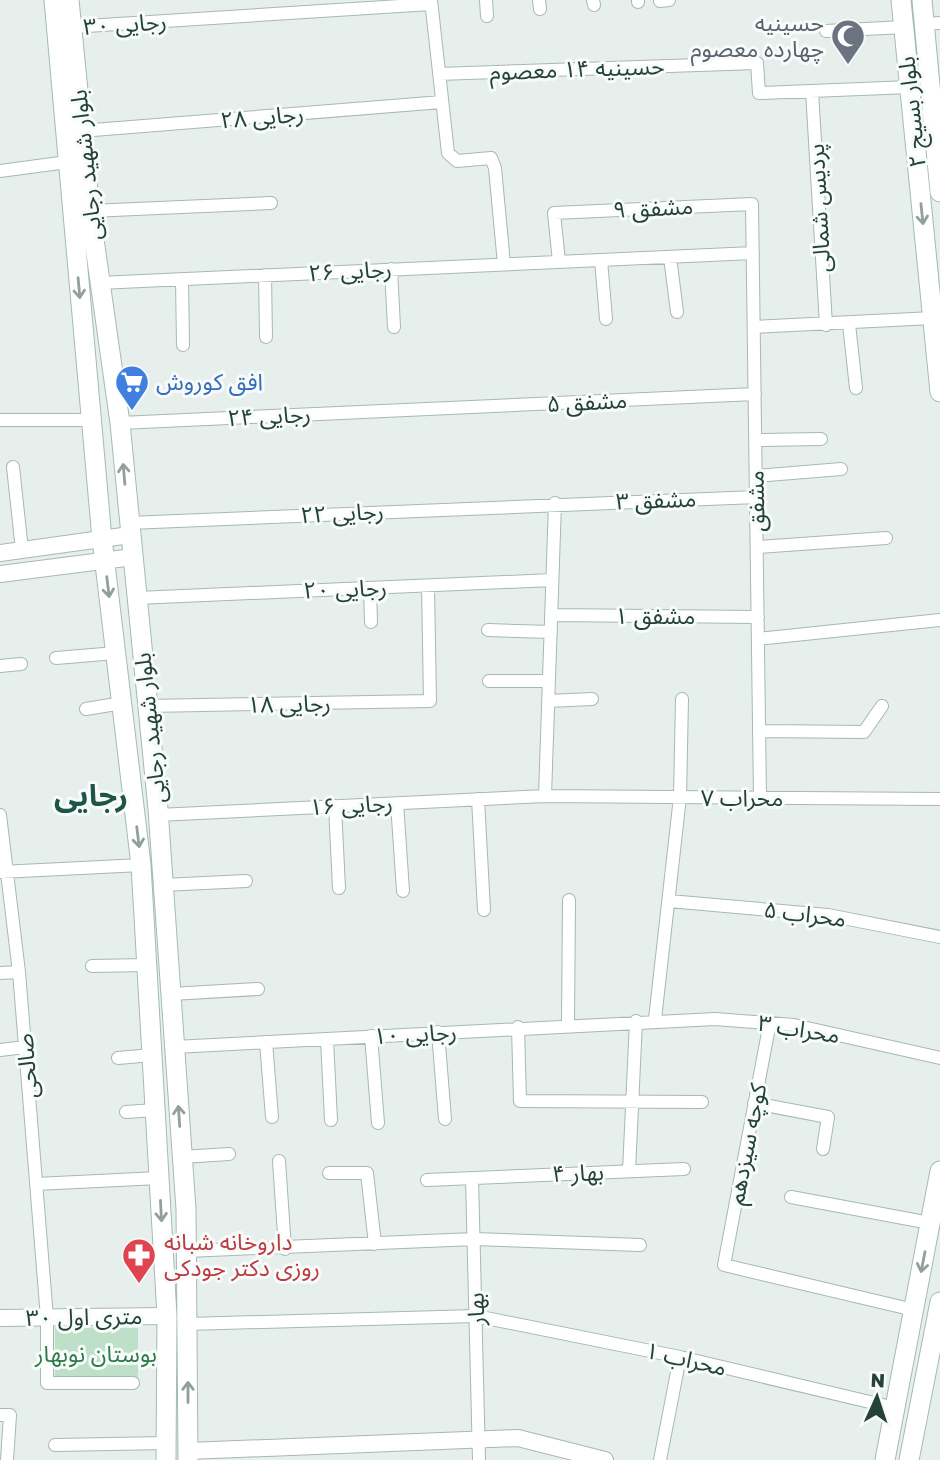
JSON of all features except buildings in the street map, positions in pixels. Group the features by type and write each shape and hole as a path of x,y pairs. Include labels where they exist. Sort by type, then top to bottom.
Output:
{"main road":[{"name":"بلوار شهید رجایی","path":"54,0 102,539 141,865 167,1316 166,1452"},
{"name":"بلوار شهید رجایی","path":"69,0 90,211 120,424 158,815 187,1251 188,1456"},
{"name":"بلوار بسیج ۲","path":"901,0 940,392"},
{"name":"بلوار بسیج ۲","path":"922,0 932,24 940,192"},
{"path":"885,1460 940,1171"},
{"path":"909,1460 933,1373 940,1302"}],"street":[{"path":"486,0 487,16"},
{"path":"431,2 448,153 457,161 491,158 495,168 504,264"},
{"name":"رجایی ۳۰","path":"71,27 431,2"},
{"path":"826,31 904,27"},
{"name":"حسینیه ۱۴ معصوم","path":"439,74 757,62 759,93 812,91"},
{"path":"812,91 910,87"},
{"name":"پردیس شمالی","path":"812,91 827,325"},
{"name":"رجایی ۲۸","path":"81,131 442,102"},
{"path":"0,171 67,162"},
{"path":"90,211 271,203"},
{"name":"مشفق ۹","path":"559,262 554,213 752,204"},
{"name":"مشفق","path":"752,204 760,798"},
{"name":"رجایی ۲۶","path":"99,283 753,253"},
{"path":"670,257 677,312"},
{"path":"601,260 606,319"},
{"path":"391,270 394,327"},
{"path":"265,275 267,337"},
{"path":"181,279 183,345"},
{"path":"754,327 933,318"},
{"path":"849,324 856,388"},
{"name":"مشفق ۵","path":"419,409 755,394"},
{"name":"رجایی ۲۴","path":"120,424 419,409"},
{"path":"0,420 92,420"},
{"path":"755,440 821,439"},
{"path":"13,467 22,550"},
{"path":"756,476 841,469"},
{"name":"مشفق ۳","path":"555,503 756,497"},
{"path":"545,796 555,503"},
{"name":"رجایی ۲۲","path":"130,529 555,503"},
{"path":"0,553 102,539 130,529"},
{"path":"757,547 886,538"},
{"path":"66,544 74,554 68,565"},
{"path":"0,574 133,557"},
{"name":"رجایی ۲۰","path":"137,598 552,580"},
{"name":"رجایی ۱۸","path":"148,706 430,701 428,586"},
{"path":"370,588 372,622"},
{"name":"مشفق ۱","path":"551,615 758,617"},
{"path":"758,639 940,620"},
{"path":"488,630 551,632"},
{"path":"56,658 116,653"},
{"path":"0,666 21,664"},
{"path":"489,681 549,681"},
{"path":"548,701 592,699"},
{"path":"655,1019 680,797 682,699"},
{"path":"86,709 122,704"},
{"path":"759,731 864,732 882,706"},
{"name":"محراب ۷","path":"545,796 940,799"},
{"name":"رجایی ۱۶","path":"158,815 545,796"},
{"path":"478,799 484,910"},
{"path":"397,803 403,891"},
{"path":"335,806 339,888"},
{"name":"صالحی","path":"0,815 4,872 16,926 47,1318 47,1383 133,1383"},
{"path":"4,872 141,865"},
{"path":"163,885 246,881"},
{"path":"568,1025 569,900"},
{"name":"محراب ۵","path":"669,901 828,915 940,937"},
{"path":"0,926 16,926"},
{"path":"92,966 147,965"},
{"path":"0,973 19,972"},
{"path":"171,994 257,989"},
{"name":"محراب ۳","path":"655,1019 715,1018 793,1025 940,1058"},
{"name":"رجایی ۱۰","path":"174,1048 655,1019"},
{"path":"629,1171 636,1021"},
{"name":"کوچه سیزدهم","path":"770,1023 724,1265 914,1310"},
{"path":"517,1027 520,1101 702,1102"},
{"path":"438,1032 446,1119"},
{"path":"371,1036 378,1123"},
{"path":"327,1039 331,1120"},
{"path":"266,1042 272,1117"},
{"path":"0,1050 25,1047"},
{"path":"118,1058 152,1055"},
{"path":"754,1103 828,1116 823,1149"},
{"path":"126,1112 155,1110"},
{"path":"182,1157 229,1154"},
{"path":"279,1161 285,1249"},
{"name":"بهار ۴","path":"427,1180 684,1169"},
{"path":"330,1173 366,1173 374,1244"},
{"path":"36,1184 159,1178"},
{"name":"بهار","path":"472,1178 479,1460"},
{"path":"791,1197 930,1223"},
{"path":"187,1251 474,1239 640,1245"},
{"name":"۳۰ متری اول","path":"0,1318 167,1316"},
{"name":"محراب ۱","path":"188,1324 476,1316 680,1357 895,1408"},
{"path":"660,1460 680,1357"},
{"path":"0,1415 9,1415 7,1460"},
{"path":"188,1456 519,1438 605,1460"},
{"path":"55,1445 166,1452"}],"green space":[{"name":"بوستان نوبهار","path":"55,1327 138,1328 138,1379 55,1379"}],"place":[{"name":"حسینیه چهارده معصوم","path":"848,66"},
{"name":"افق کوروش","path":"132,412"},
{"name":"داروخانه شبانه روزی دکتر جودکی","path":"139,1285"}],"district":[{"name":"رجایی","path":"91,796"}]}
